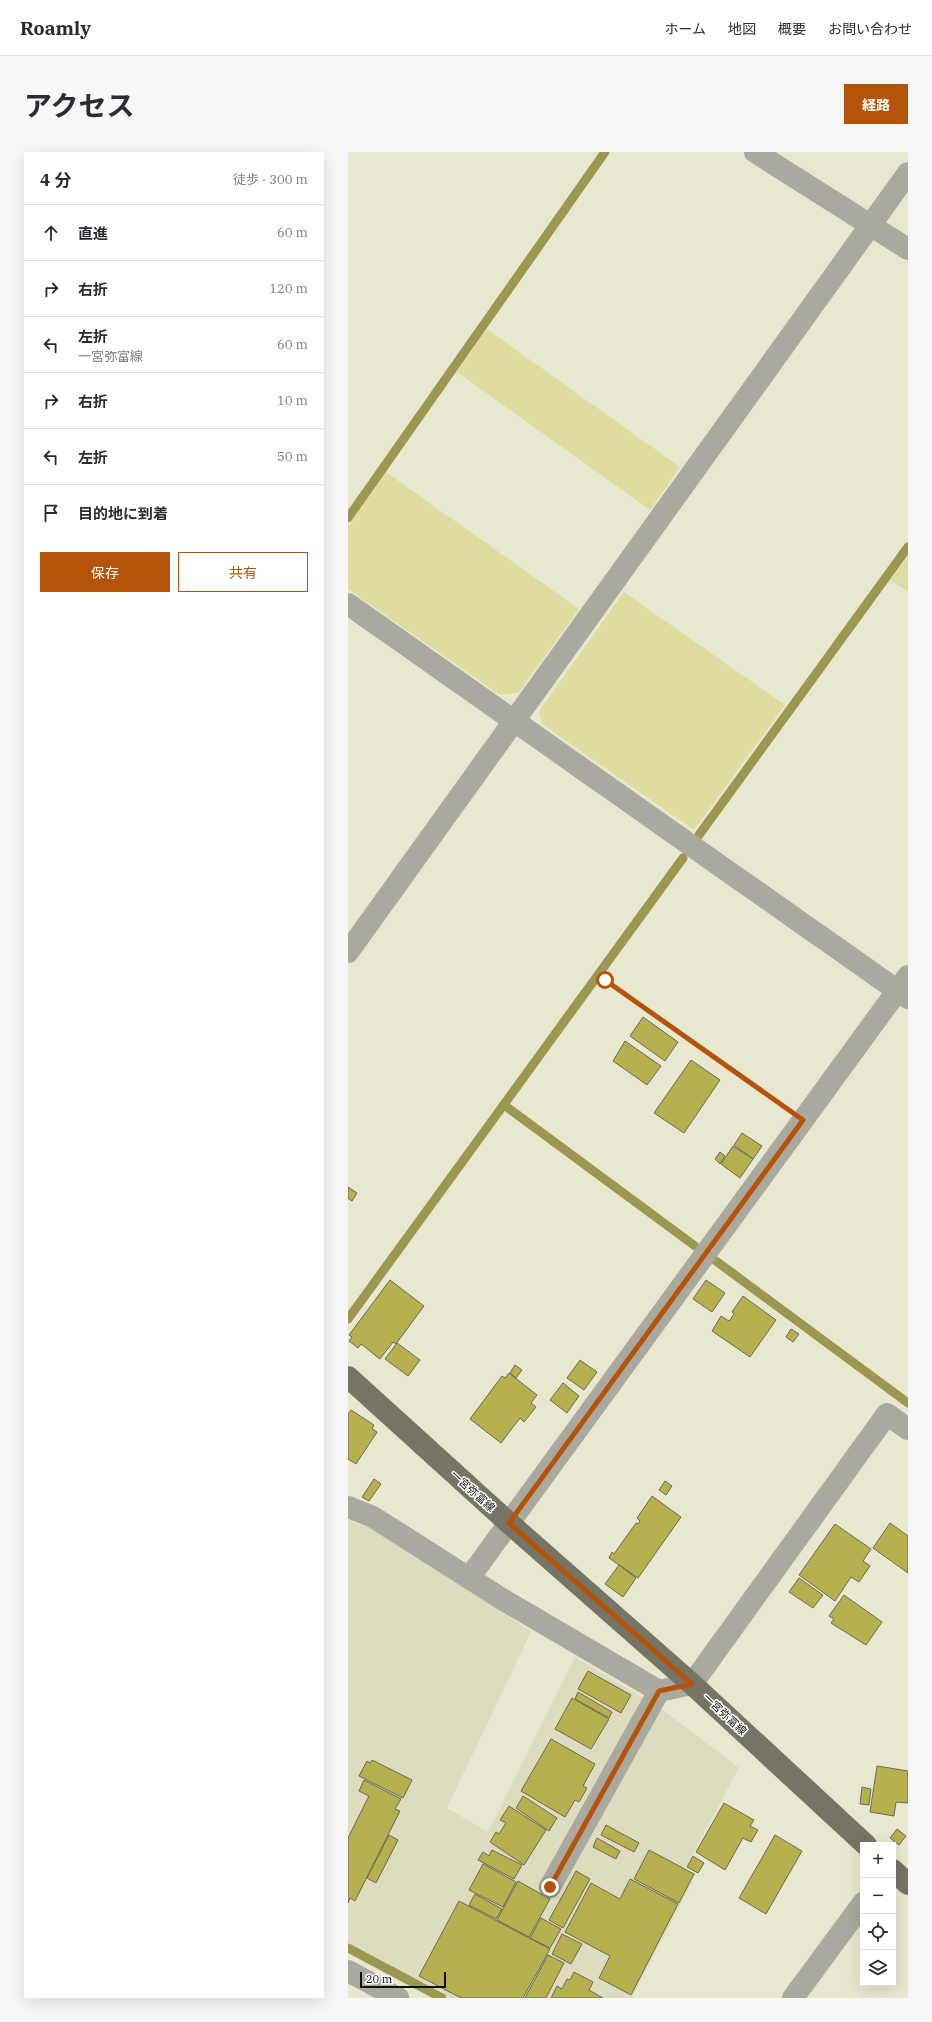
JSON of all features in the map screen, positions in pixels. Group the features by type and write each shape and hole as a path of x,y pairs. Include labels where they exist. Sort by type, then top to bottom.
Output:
{"main road":[{"name":"一宮弥富線","path":"348,1377 509,1523 692,1684 863,1842"}],"street":[{"path":"756,152 908,249"},
{"path":"348,952 908,173"},
{"path":"348,604 904,988 803,1120 468,1578"},
{"path":"348,1507 374,1516 468,1578 659,1691 692,1684 888,1414 908,1429"},
{"path":"550,1887 659,1691"},
{"path":"793,1998 860,1907"},
{"path":"348,1971 398,1998"}],"path":[{"path":"605,980 803,1120"}],"shaded area":[{"path":"487,329 680,467 650,510 457,372"},
{"path":"386,472 579,609 519,692 500,695 348,589 348,527"},
{"path":"908,557 908,592 891,580"},
{"path":"624,592 785,705 694,830 542,724 539,711"},
{"path":"348,1520 372,1529 420,1556 531,1632 447,1808 488,1832 575,1657 663,1710 739,1768 685,1868 696,1874 632,1998 450,1998 348,1944"}],"building":[{"path":"643,1017 678,1042 665,1061 630,1036"},
{"path":"625,1041 661,1066 647,1085 613,1061"},
{"path":"691,1060 720,1080 684,1133 654,1113"},
{"path":"742,1133 762,1146 753,1159 734,1145"},
{"path":"733,1146 753,1159 740,1178 721,1164"},
{"path":"720,1152 725,1156 720,1164 715,1159"},
{"path":"348,1187 357,1193 352,1201 348,1198"},
{"path":"390,1280 424,1306 396,1344 393,1342 380,1359 361,1344 358,1348 349,1341 352,1337 349,1335"},
{"path":"706,1280 725,1293 712,1312 693,1299"},
{"path":"743,1296 776,1320 750,1357 712,1331 721,1316 729,1321 734,1314 732,1312"},
{"path":"791,1329 799,1334 793,1342 786,1337"},
{"path":"397,1343 420,1360 408,1376 385,1359"},
{"path":"580,1360 597,1372 584,1390 567,1378"},
{"path":"515,1365 522,1370 516,1378 510,1373"},
{"path":"509,1373 537,1395 531,1403 536,1407 524,1422 520,1418 501,1443 470,1419 502,1376 505,1378"},
{"path":"563,1383 579,1396 567,1413 550,1400"},
{"path":"351,1410 374,1425 372,1429 377,1432 356,1464 348,1459 348,1414"},
{"path":"374,1479 381,1484 369,1501 362,1497"},
{"path":"665,1481 672,1486 666,1495 659,1490"},
{"path":"652,1496 681,1517 638,1578 609,1558 612,1552 614,1554 636,1523 638,1524 640,1521 637,1518"},
{"path":"890,1523 908,1536 908,1573 873,1548"},
{"path":"835,1524 871,1549 863,1561 870,1566 859,1582 851,1577 835,1601 799,1575"},
{"path":"619,1565 636,1578 623,1597 605,1584"},
{"path":"799,1578 823,1595 813,1608 789,1592"},
{"path":"844,1595 882,1622 866,1645 831,1623 834,1619 829,1616"},
{"path":"588,1671 631,1695 621,1713 578,1689"},
{"path":"578,1692 612,1712 609,1718 575,1699"},
{"path":"572,1698 609,1719 591,1749 555,1729"},
{"path":"551,1739 595,1764 583,1786 587,1788 579,1802 575,1800 565,1817 521,1791"},
{"path":"372,1760 412,1780 403,1798 359,1776 367,1761 370,1763"},
{"path":"877,1766 908,1771 908,1803 896,1802 894,1816 870,1812"},
{"path":"364,1780 401,1799 395,1809 400,1811 355,1901 350,1898 348,1903 348,1838 369,1796 359,1791"},
{"path":"862,1787 871,1789 869,1805 860,1804"},
{"path":"523,1796 557,1818 549,1831 516,1808"},
{"path":"724,1803 754,1820 750,1826 758,1830 751,1842 743,1838 725,1870 696,1852"},
{"path":"509,1806 546,1830 524,1865 490,1842 496,1832 499,1834 506,1823 500,1820"},
{"path":"606,1825 639,1843 634,1852 601,1835"},
{"path":"897,1829 906,1836 899,1845 890,1838"},
{"path":"389,1835 398,1840 376,1883 367,1878"},
{"path":"775,1835 802,1851 766,1914 739,1898"},
{"path":"597,1838 620,1851 616,1859 593,1847"},
{"path":"492,1850 522,1865 514,1879 478,1860 483,1852 489,1856"},
{"path":"649,1850 694,1874 679,1903 634,1879"},
{"path":"693,1856 704,1863 698,1873 687,1867"},
{"path":"483,1864 516,1882 503,1907 469,1890"},
{"path":"576,1871 590,1879 563,1928 549,1920"},
{"path":"630,1879 678,1904 631,1995 599,1978 610,1956 565,1932 591,1883 620,1899"},
{"path":"518,1881 550,1899 529,1937 497,1920"},
{"path":"475,1894 502,1909 496,1919 469,1905"},
{"path":"459,1901 550,1949 523,1998 461,1998 419,1976"},
{"path":"541,1918 561,1929 550,1948 530,1938"},
{"path":"562,1934 582,1944 571,1964 552,1954"},
{"path":"548,1955 564,1963 546,1998 525,1998"},
{"path":"574,1972 593,1982 589,1990 603,1998 551,1998 557,1986 562,1989 567,1979 570,1980"}],"waterway":[{"path":"348,518 605,152"},
{"path":"699,835 908,547"},
{"path":"348,1319 683,858"},
{"path":"504,1105 695,1246"},
{"path":"716,1261 908,1403"},
{"path":"348,1948 442,1998"}],"route":[{"path":"550,1887 659,1691 692,1684 509,1523 803,1120 605,980"}]}
